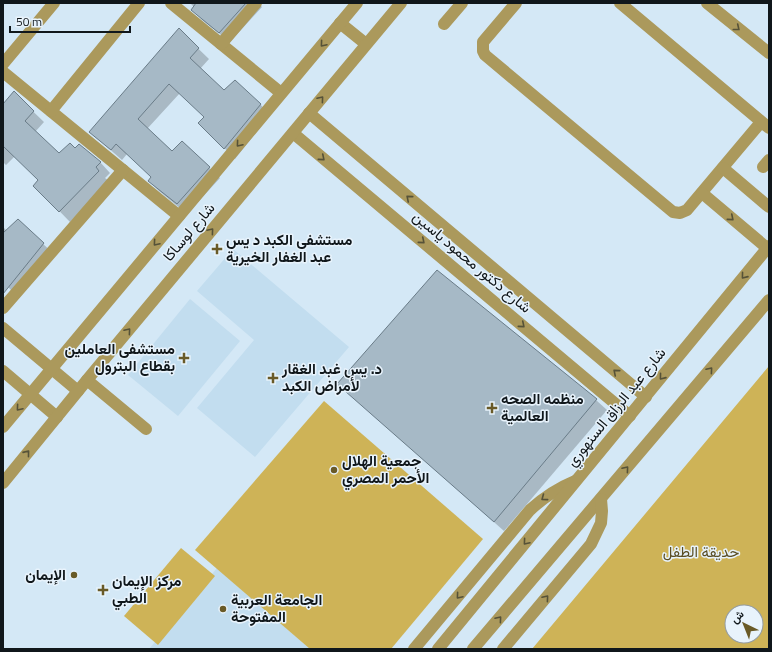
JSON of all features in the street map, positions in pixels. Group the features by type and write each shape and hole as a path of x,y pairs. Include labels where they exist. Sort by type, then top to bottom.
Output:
{"street":[{"path":"3,64 54,3"},
{"path":"51,111 139,3"},
{"path":"171,3 281,93"},
{"path":"221,44 256,3"},
{"name":"شارع لوساكا","path":"3,426 356,3"},
{"name":"شارع لوساكا","path":"3,483 401,3"},
{"path":"444,24 462,3"},
{"path":"516,3 483,42 483,51 485,55 673,212 680,213 687,210 723,168 765,125 620,3"},
{"path":"707,3 769,53"},
{"path":"340,23 366,44"},
{"path":"3,72 179,216"},
{"name":"شارع دكتور محمود ياسين","path":"309,113 646,397"},
{"name":"شارع دكتور محمود ياسين","path":"292,133 630,416"},
{"path":"723,168 769,207"},
{"path":"3,308 122,170"},
{"path":"702,193 768,247"},
{"name":"شارع عبد الرزاق السنهوري","path":"414,649 530,510 544,497 560,487 578,480 768,247"},
{"path":"473,649 769,300"},
{"path":"3,328 78,391"},
{"path":"3,371 57,417"},
{"path":"87,380 146,430"},
{"path":"438,649 578,480"},
{"path":"503,649 591,544 601,523 601,499"}],"shaded area":[{"name":"د. يس غبد الغقار لأمراض الكبد","path":"233,249 349,347 255,457 197,408 254,340 197,291"},
{"name":"مستشفى العاملين بقطاع البترول","path":"190,299 240,341 178,416 128,375"},
{"name":"الجامعة العربية المفتوحة","path":"217,568 310,649 149,649"}],"green space":[{"name":"حديقة الطفل","path":"769,366 769,649 532,649"},
{"name":"جمعية الهلال الأحمر المصري","path":"324,401 483,539 391,649 310,649 195,550"},
{"path":"181,548 215,576 158,645 124,616"}],"building":[{"path":"196,3 246,3 219,33 191,10"},
{"path":"179,28 199,48 190,58 224,90 235,80 261,104 224,149 198,123 204,117 169,84 138,119 172,151 182,141 210,167 177,204 148,181 151,177 116,144 111,150 89,132"},
{"path":"14,91 34,111 25,121 59,153 70,143 75,148 79,144 101,162 96,167 99,171 59,212 33,186 38,180 3,146 3,104"},
{"path":"18,219 44,243 3,294 3,233"},
{"path":"437,270 597,399 494,522 337,384"}],"place":[{"name":"مستشفى الكبد د يس عبد الغفار الخيرية","path":"217,249"},
{"name":"مستشفى العاملين بقطاع البترول","path":"184,358"},
{"name":"د. يس غبد الغقار لأمراض الكبد","path":"273,378"},
{"name":"منظمه الصحه العالمية","path":"492,408"},
{"name":"جمعية الهلال الأحمر المصري","path":"334,470"},
{"name":"الإيمان","path":"74,575"},
{"name":"مركز الإيمان الطبي","path":"103,590"},
{"name":"الجامعة العربية المفتوحة","path":"223,609"}]}
